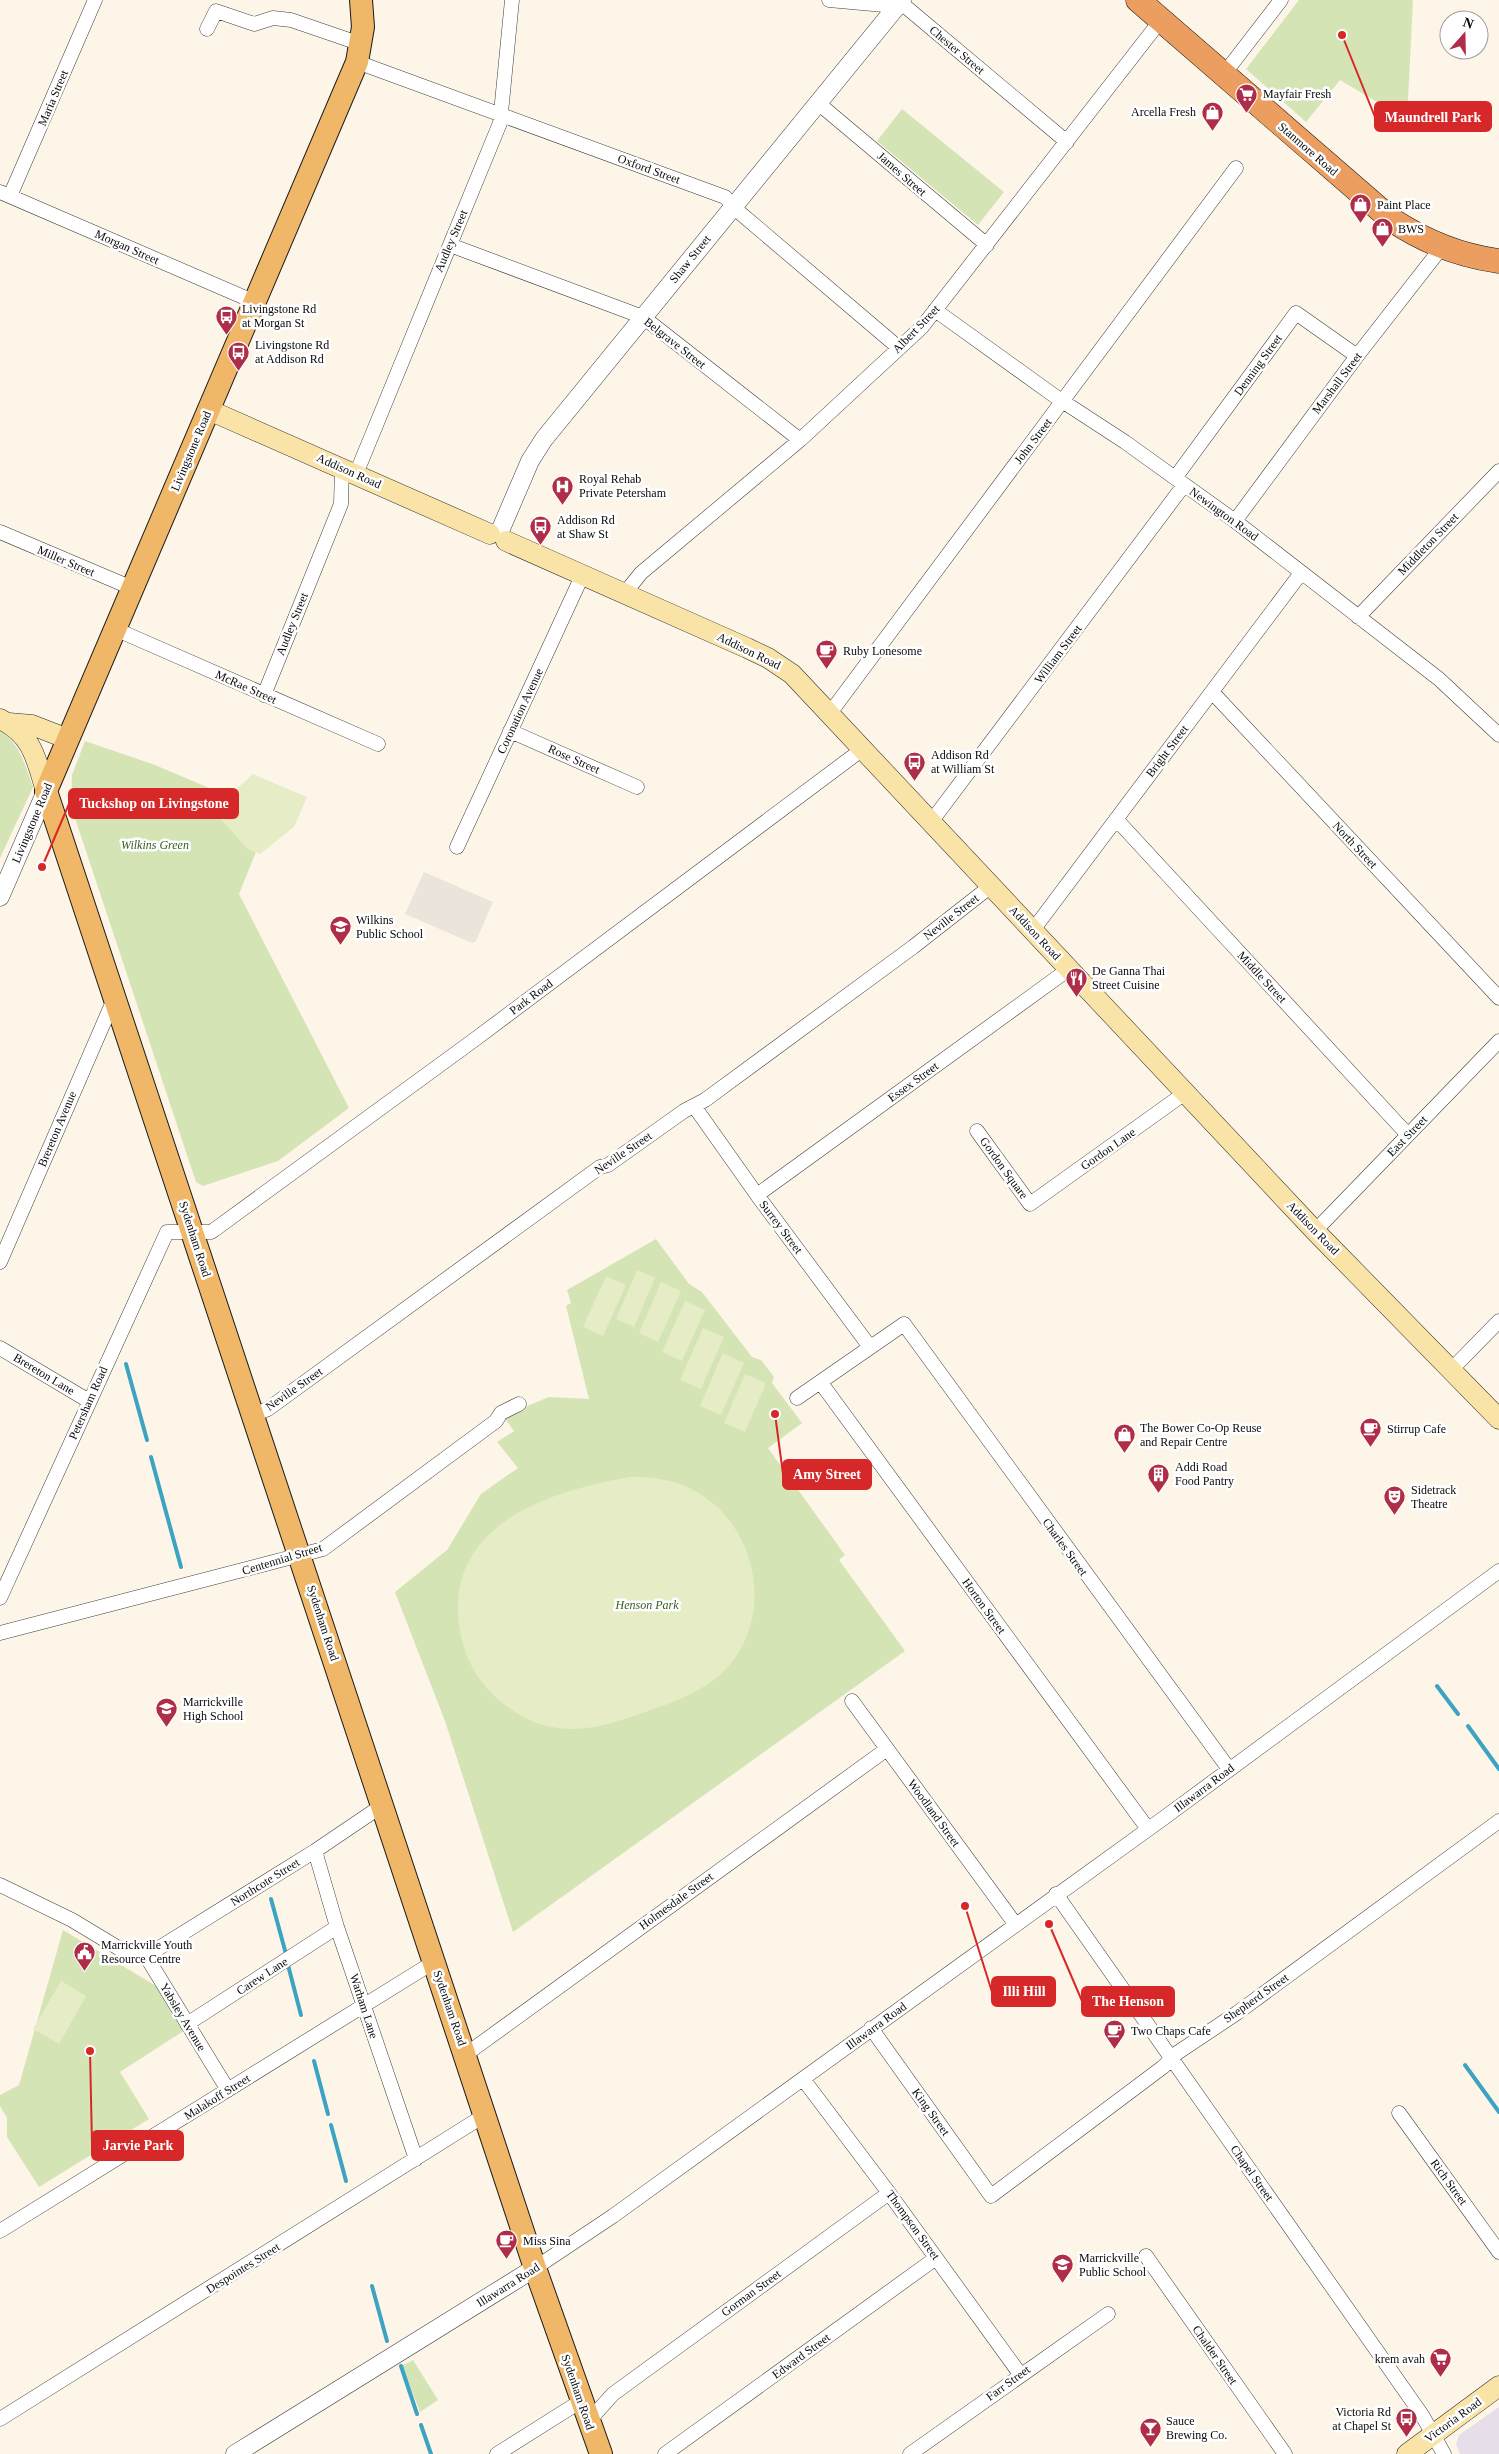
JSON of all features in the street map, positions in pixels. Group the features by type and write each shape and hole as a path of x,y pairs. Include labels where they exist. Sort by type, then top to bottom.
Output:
{"highway":[{"name":"Stanmore Road","path":"1138,0 1392,220 1409,232 1442,247 1499,261"}],"main road":[{"name":"Livingstone Road","path":"46,791 359,53 363,13 361,0"},
{"name":"Addison Road","path":"209,410 498,535 768,658 792,674 864,748 1069,970 1315,1231 1499,1419"},
{"path":"4,721 32,725 68,739"},
{"path":"4,721 20,730 28,740 46,791"},
{"name":"Sydenham Road","path":"46,791 252,1415 301,1556 535,2268 601,2454"},
{"name":"Victoria Road","path":"1407,2454 1499,2386"}],"street":[{"name":"Maria Street","path":"5,194 95,0"},
{"name":"Audley Street","path":"264,695 341,504 349,471 495,139 501,115 512,0"},
{"path":"829,0 886,6 900,2"},
{"path":"1224,74 1281,0"},
{"name":"Shaw Street","path":"498,535 536,449 900,2"},
{"name":"Chester Street","path":"900,2 1067,142"},
{"name":"Oxford Street","path":"207,28 216,11 254,24 273,18 291,20 359,53 501,115 726,197 739,212 899,348"},
{"name":"Albert Street","path":"625,593 641,573 800,440 922,326 1161,20"},
{"name":"James Street","path":"818,102 987,245"},
{"name":"John Street","path":"830,713 1236,168"},
{"name":"Morgan Street","path":"5,194 255,302"},
{"name":"Belgrave Street","path":"450,245 643,317 800,440"},
{"name":"Marshall Street","path":"1235,521 1357,356 1442,247"},
{"name":"Newington Road","path":"935,310 1235,521 1439,679 1499,735"},
{"name":"Denning Street","path":"1180,482 1296,312 1357,356"},
{"name":"Middleton Street","path":"1358,617 1499,472"},
{"name":"William Street","path":"931,822 1180,482"},
{"name":"Miller Street","path":"0,532 132,588"},
{"name":"Bright Street","path":"1033,930 1301,572"},
{"name":"Coronation Avenue","path":"457,847 583,574"},
{"name":"McRae Street","path":"115,629 378,744"},
{"name":"North Street","path":"1212,692 1499,998"},
{"name":"Rose Street","path":"510,731 637,787"},
{"name":"Park Road","path":"193,1232 214,1230 474,1040 864,748"},
{"name":"Livingstone Road","path":"0,897 46,791"},
{"name":"Middle Street","path":"1116,819 1408,1135"},
{"name":"Neville Street","path":"252,1415 268,1409 600,1168 608,1165 705,1100 913,947 991,886"},
{"name":"Essex Street","path":"757,1195 1069,970"},
{"name":"Brereton Avenue","path":"0,1262 115,997"},
{"name":"East Street","path":"1315,1231 1499,1041"},
{"name":"Gordon Lane","path":"1030,1204 1185,1093"},
{"name":"Surrey Street","path":"694,1106 757,1195 870,1346"},
{"name":"Gordon Square","path":"977,1131 1030,1204"},
{"name":"Petersham Road","path":"0,1598 164,1236 171,1231 193,1232"},
{"path":"1451,1370 1499,1321"},
{"name":"Charles Street","path":"870,1346 904,1324 1228,1769"},
{"path":"797,1398 821,1383 870,1346"},
{"name":"Brereton Lane","path":"0,1348 89,1401"},
{"name":"Horton Street","path":"821,1383 1148,1829"},
{"name":"Centennial Street","path":"2,1629 323,1549 496,1421 501,1413 519,1404"},
{"name":"Illawarra Road","path":"235,2454 535,2268 613,2216 1148,1829 1499,1571"},
{"name":"Woodland Street","path":"852,1701 1016,1925"},
{"name":"Holmesdale Street","path":"466,2055 887,1748"},
{"name":"Northcote Street","path":"146,1956 315,1851 382,1805"},
{"name":"Shepherd Street","path":"991,2196 1172,2058 1499,1821"},
{"name":"Warham Lane","path":"315,1851 337,1928 416,2159"},
{"path":"0,1885 72,1920 125,1952 146,1956"},
{"name":"Chapel Street","path":"1056,1894 1434,2434 1444,2454"},
{"name":"Carew Lane","path":"187,2024 337,1928"},
{"name":"Yabsley Avenue","path":"146,1956 228,2090"},
{"name":"Malakoff Street","path":"0,2231 434,1962"},
{"name":"King Street","path":"871,2028 991,2196"},
{"name":"Thompson Street","path":"803,2079 889,2193 1020,2374"},
{"name":"Rich Street","path":"1399,2113 1499,2252"},
{"name":"Despointes Street","path":"0,2419 486,2116"},
{"name":"Gorman Street","path":"590,2425 595,2414 613,2394 889,2193"},
{"name":"Chalder Street","path":"1146,2256 1284,2454"},
{"name":"Edward Street","path":"665,2454 936,2258"},
{"name":"Farr Street","path":"910,2454 1020,2374 1108,2314"},
{"path":"496,2454 580,2396 598,2397 613,2394"}],"shaded area":[{"path":"424,872 493,902 476,941 472,943 405,914"},
{"path":"1499,2407 1499,2454 1460,2454 1456,2444 1459,2435"}],"green space":[{"path":"1299,0 1413,0 1408,101 1377,102 1340,80 1306,122 1246,69"},
{"path":"902,109 1004,192 978,225 877,141"},
{"path":"0,730 17,748 33,787 0,858"},
{"name":"Wilkins Green","path":"85,741 155,765 228,796 213,810 248,849 256,852 239,894 349,1108 278,1161 203,1186 196,1182 71,806 72,775"},
{"path":"253,774 307,797 294,827 260,854 248,849 213,810"},
{"name":"Henson Park","path":"656,1239 689,1284 702,1292 752,1357 761,1360 774,1377 772,1383 802,1423 768,1448 845,1555 839,1560 905,1651 513,1932 445,1721 395,1592 447,1550 481,1494 518,1468 497,1442 514,1431 503,1416 549,1397 589,1399 566,1306 571,1303 567,1290"},
{"path":"637,1270 655,1278 634,1327 616,1319"},
{"path":"606,1276 626,1285 603,1336 583,1327"},
{"path":"661,1282 681,1291 658,1342 639,1333"},
{"path":"685,1301 705,1310 682,1361 662,1352"},
{"path":"703,1328 724,1337 701,1389 680,1380"},
{"path":"723,1353 744,1363 721,1415 700,1406"},
{"path":"745,1374 766,1383 745,1432 724,1423"},
{"path":"630,1477 662,1479 685,1486 713,1504 730,1521 742,1542 751,1565 754,1589 753,1613 747,1636 735,1658 714,1680 674,1701 617,1722 590,1728 562,1729 535,1722 522,1716 500,1701 482,1683 469,1661 461,1636 458,1598 466,1567 482,1542 505,1521 533,1505 564,1493"},
{"path":"63,1930 161,1989 185,2030 120,2072 149,2119 39,2187 7,2137 7,2118 0,2106 0,2095 19,2085"},
{"path":"61,1981 86,1996 59,2044 33,2029"},
{"path":"413,2360 438,2400 420,2412 402,2366"}],"waterway":[{"path":"126,1364 147,1440"},
{"path":"151,1457 181,1567"},
{"path":"1437,1686 1458,1714"},
{"path":"1468,1726 1499,1769"},
{"path":"271,1899 286,1954"},
{"path":"288,1965 301,2015"},
{"path":"314,2061 328,2114"},
{"path":"1465,2065 1499,2112"},
{"path":"331,2125 346,2181"},
{"path":"372,2286 387,2341"},
{"path":"401,2366 417,2414"},
{"path":"421,2425 431,2454"}],"place":[{"name":"Maundrell Park","path":"1342,35"},
{"name":"Mayfair Fresh","path":"1247,113"},
{"name":"Arcella Fresh","path":"1212,131"},
{"name":"Paint Place","path":"1361,224"},
{"name":"BWS","path":"1382,248"},
{"name":"Livingstone Rd at Morgan St","path":"226,335"},
{"name":"Livingstone Rd at Addison Rd","path":"239,371"},
{"name":"Royal Rehab Private Petersham","path":"563,505"},
{"name":"Addison Rd at Shaw St","path":"541,546"},
{"name":"Ruby Lonesome","path":"827,670"},
{"name":"Addison Rd at William St","path":"915,781"},
{"name":"Tuckshop on Livingstone","path":"42,867"},
{"name":"Wilkins Public School","path":"340,946"},
{"name":"De Ganna Thai Street Cuisine","path":"1076,997"},
{"name":"Amy Street","path":"775,1414"},
{"name":"Stirrup Cafe","path":"1371,1448"},
{"name":"The Bower Co-Op Reuse and Repair Centre","path":"1124,1454"},
{"name":"Addi Road Food Pantry","path":"1159,1493"},
{"name":"Sidetrack Theatre","path":"1395,1516"},
{"name":"Marrickville High School","path":"167,1728"},
{"name":"Illi Hill","path":"965,1906"},
{"name":"The Henson","path":"1049,1924"},
{"name":"Marrickville Youth Resource Centre","path":"85,1971"},
{"name":"Two Chaps Cafe","path":"1115,2050"},
{"name":"Jarvie Park","path":"90,2051"},
{"name":"Miss Sina","path":"507,2260"},
{"name":"Marrickville Public School","path":"1063,2284"},
{"name":"krem avah","path":"1441,2378"},
{"name":"Victoria Rd at Chapel St","path":"1407,2438"},
{"name":"Sauce Brewing Co.","path":"1150,2447"}]}
